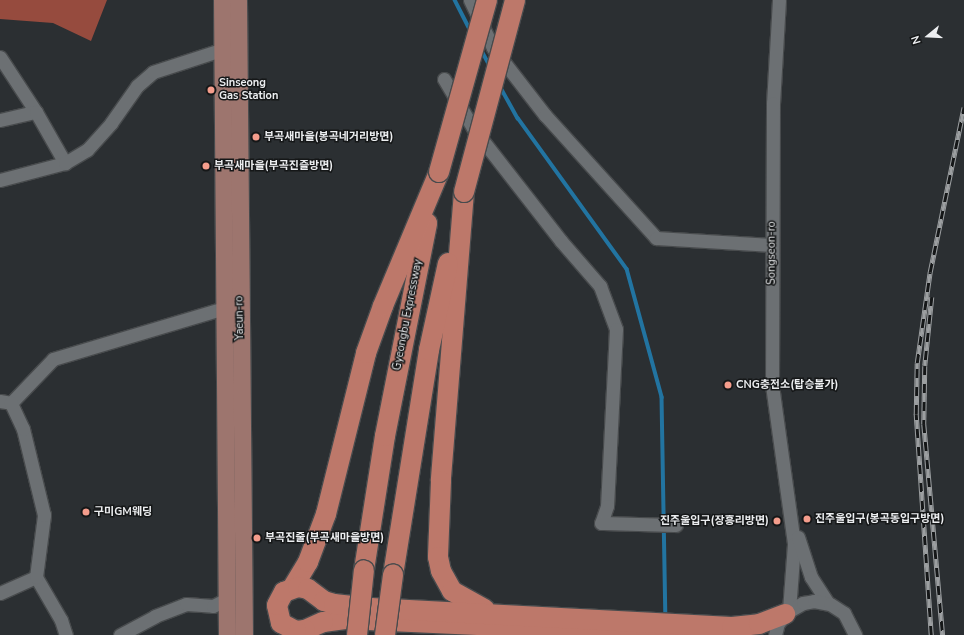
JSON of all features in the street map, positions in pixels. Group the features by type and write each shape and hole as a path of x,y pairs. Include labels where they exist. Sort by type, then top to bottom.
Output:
{"highway":[{"name":"Gyeongbu Expressway","path":"357,635 364,570 386,428 413,288 439,172 487,0"},
{"path":"385,635 392,575 430,350 464,192 515,0"},
{"path":"439,172 382,306 366,354 326,514 308,562 293,587 282,594 276,605 278,618 288,631 302,631 323,622 345,619 500,619"},
{"path":"464,192 441,481 438,557 441,571 452,591 500,619"},
{"path":"293,587 306,588 324,601 345,606 500,619 694,631 746,626 787,612"},
{"path":"462,635 500,619"}],"main road":[{"name":"Yaeun-ro","path":"222,0 227,635"},
{"name":"Yaeun-ro","path":"238,0 244,635"}],"street":[{"path":"470,0 493,48 545,115 656,238 772,245"},
{"name":"Songseon-ro","path":"779,0 773,103 772,385 790,505"},
{"path":"0,180 65,163 87,150 111,123 137,86 153,72 238,44"},
{"path":"0,57 36,112 65,163"},
{"path":"444,79 473,128 561,241 600,286 616,329 607,506 601,523 676,525"},
{"path":"0,120 36,112"},
{"path":"66,635 60,620 36,577 44,515 23,429 5,402 53,359 224,308"},
{"path":"790,505 805,562 828,603 844,613 856,635"},
{"path":"775,635 787,612 794,562 790,505"},
{"path":"0,593 36,577"},
{"path":"120,635 155,616 186,604 212,606 227,599"},
{"path":"787,612 808,602 828,603"}],"shaded area":[{"path":"0,0 107,0 91,41 53,23 0,19"}],"waterway":[{"path":"455,0 471,31"},
{"path":"481,49 490,66"},
{"path":"500,86 518,118 627,269 662,397 666,617"}],"railway":[{"path":"931,635 916,414 917,363 930,272 964,107"},
{"path":"932,297 925,366 924,424 943,635"}],"place":[{"name":"Sinseong Gas Station","path":"211,90"},
{"name":"부곡새마을(봉곡네거리방면)","path":"256,137"},
{"name":"부곡새마을(부곡진즐방면)","path":"206,166"},
{"name":"CNG충전소(탑승불가)","path":"728,385"},
{"name":"구미GM웨딩","path":"86,512"},
{"name":"진주울입구(봉곡동입구방면)","path":"807,519"},
{"name":"진주울입구(장흥리방면)","path":"777,521"},
{"name":"부곡진줄(부곡새마을방면)","path":"257,538"}]}
